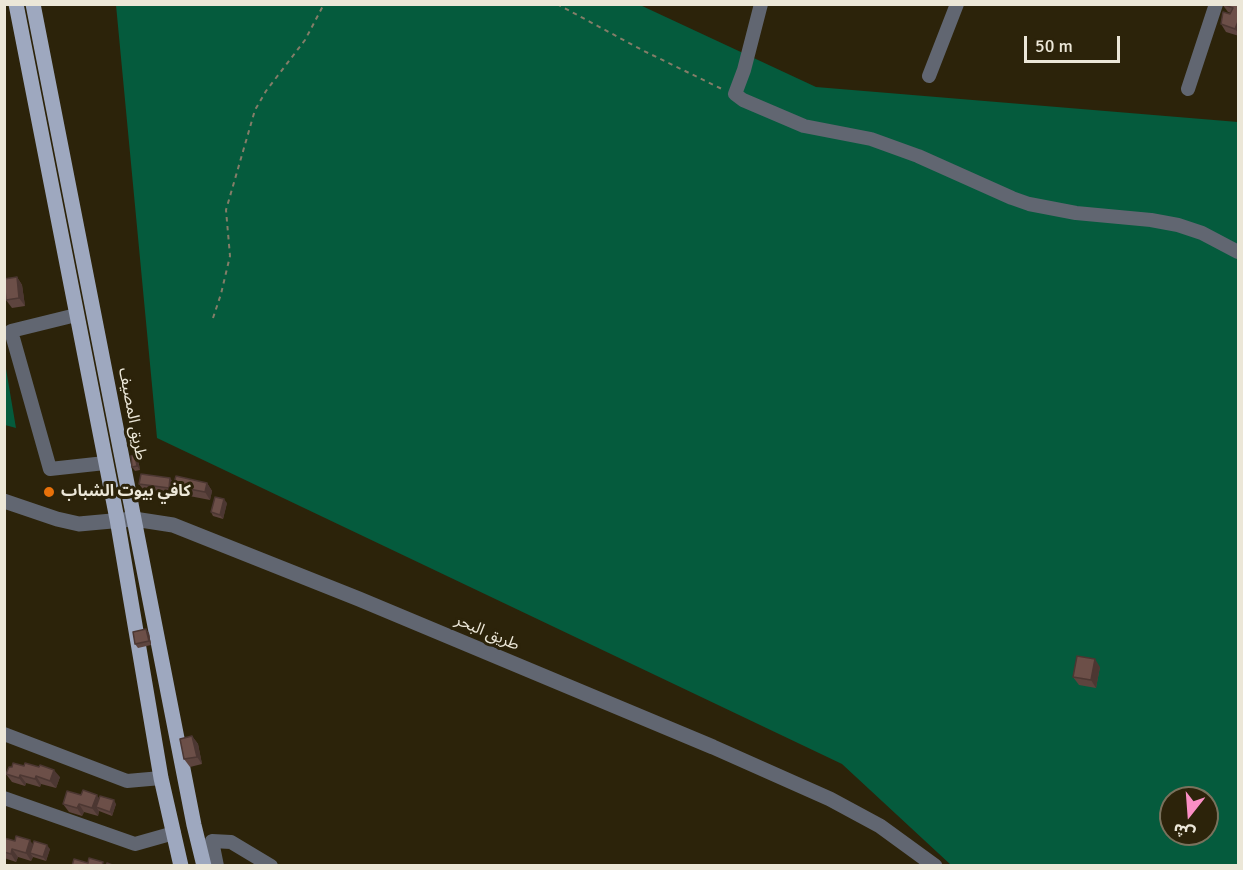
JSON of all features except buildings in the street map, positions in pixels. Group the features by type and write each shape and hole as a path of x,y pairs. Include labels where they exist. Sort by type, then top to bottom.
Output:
{"main road":[{"path":"16,4 117,519 161,778 181,866"},
{"name":"طريق المصيف","path":"33,4 194,825 204,866"}],"street":[{"path":"761,4 735,94 743,100 804,126 872,139 918,156 1029,204 1076,213 1151,220 1178,225 1202,233 1239,252"},
{"path":"929,76 957,4"},
{"path":"1188,89 1216,4"},
{"path":"76,315 8,329 50,469 105,462"},
{"name":"طريق البحر","path":"4,501 70,522 89,524 117,519 122,521 134,519 172,525 359,599 713,747 830,799 880,826 935,866"},
{"path":"4,734 127,780 161,778"},
{"path":"4,798 135,844 174,833"},
{"path":"218,866 212,841 231,842 271,866"}],"path":[{"path":"213,318 230,255 226,210 255,110 275,78 305,40 324,4"},
{"path":"557,4 642,50 735,94"}],"green space":[{"path":"116,5 640,5 816,87 1238,122 1238,865 951,865 842,764 157,438"},
{"path":"5,363 16,428 5,425"}],"place":[{"name":"كافي بيوت الشباب","path":"49,492"}]}
